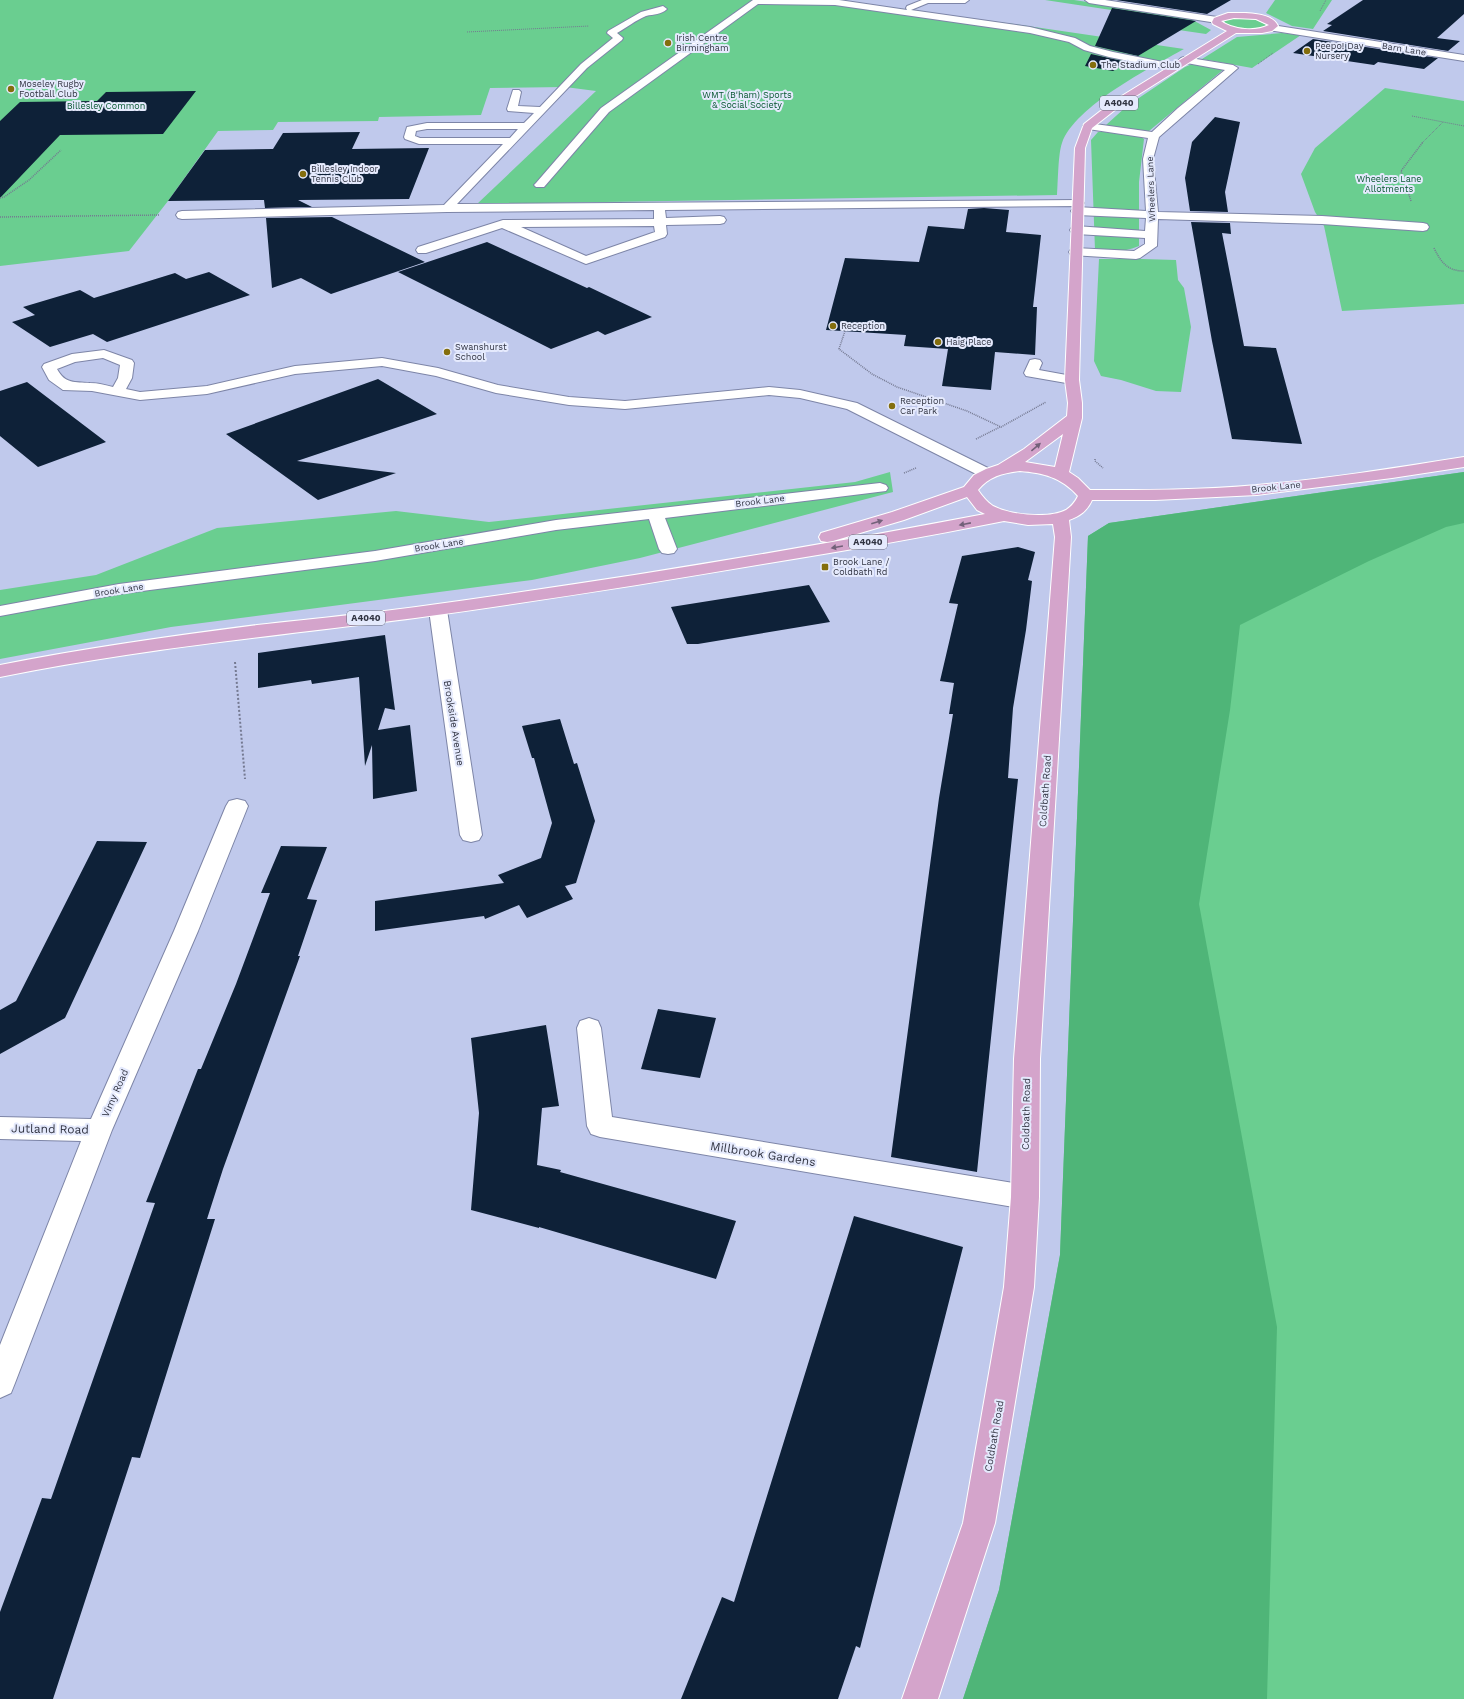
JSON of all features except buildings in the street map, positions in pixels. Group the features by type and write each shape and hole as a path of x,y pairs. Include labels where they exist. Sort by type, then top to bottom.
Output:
{"main road":[{"path":"1228,16 1237,16 1263,18 1274,24 1272,28 1256,31 1234,30 1222,26 1216,22 1216,20 1228,16"},
{"name":"A4040","path":"1088,126 1116,104 1234,30"},
{"path":"1062,474 1074,418 1075,403 1072,380 1076,230 1080,148 1088,126"},
{"path":"1004,468 1030,452 1074,418"},
{"name":"Brook Lane","path":"1086,495 1155,495 1257,490 1392,473 1464,462"},
{"path":"1020,466 1038,467 1062,474 1075,482 1086,495 1085,503 1076,511 1060,518 1039,520 1003,516 987,510 977,501 970,490 978,479 986,473 1004,468 1020,466"},
{"name":"A4040","path":"732,565 898,516 970,490"},
{"name":"A4040","path":"0,671 45,662 232,634 438,610 732,565 900,536 1003,516"},
{"name":"Coldbath Road","path":"920,1699 979,1523 1019,1287 1025,1197 1027,1059 1062,537 1060,518"}],"street":[{"path":"910,8 927,1 965,0"},
{"path":"1089,0 1216,20"},
{"path":"540,185 605,110 756,2 835,2 1030,30 1072,40 1086,48 1105,53 1173,67"},
{"path":"447,208 584,66 619,38 611,33 644,14 657,12 663,9"},
{"name":"Barn Lane","path":"1272,28 1464,58"},
{"path":"1088,126 1154,136 1182,110 1233,68 1184,60"},
{"path":"516,92 512,109 542,110"},
{"path":"512,141 419,141 409,137 411,129 427,126 527,126"},
{"name":"Wheelers Lane","path":"1075,252 1136,255 1151,246 1152,215 1148,159 1154,136"},
{"path":"503,224 586,260 662,234 659,206"},
{"path":"182,215 447,208 659,206 1078,207 1152,215 1322,220 1423,227"},
{"path":"422,250 503,224 735,220"},
{"path":"1076,230 1152,235"},
{"path":"117,392 125,378 127,363 104,354 72,358 49,367 54,377 68,387 92,387 117,392 140,396 207,390 295,370 382,362 438,372 496,389 569,400 625,404 769,391 785,392 812,396 852,406 986,473"},
{"path":"1034,363 1032,374 1072,380"},
{"name":"Brook Lane","path":"0,611 119,589 375,556 556,526 880,488"},
{"path":"655,514 668,548"},
{"name":"Brookside Avenue","path":"438,610 471,836"},
{"name":"Vimy Road","path":"0,1383 99,1130 186,931 237,806"},
{"name":"Millbrook Gardens","path":"589,1028 600,1126 1025,1197"},
{"name":"Jutland Road","path":"0,1128 99,1130"}],"path":[{"path":"467,32 625,24"},
{"path":"1412,116 1464,126"},
{"path":"0,198 4,197 29,180 61,150"},
{"path":"0,217 182,215"},
{"path":"232,634 245,780 237,806"}],"green space":[{"path":"0,0 810,0 1014,24 1184,49 1152,66 1115,89 1082,115 1070,129 1062,143 1059,161 1057,195 477,204 596,91 565,87 490,88 481,115 379,117 378,121 278,122 273,130 218,131 168,201 129,251 0,266"},
{"path":"1045,0 1074,0 1187,17 1211,30 1206,34 1158,27 1164,18"},
{"path":"1275,0 1332,0 1313,29 1292,26 1266,13"},
{"path":"1240,18 1257,20 1266,25 1262,28 1244,30 1227,25 1224,22 1226,20"},
{"path":"1282,33 1301,35 1252,68 1202,59 1237,37"},
{"path":"1192,64 1224,69 1149,131 1132,130 1106,125 1127,106 1185,67"},
{"name":"Wheelers Lane Allotments","path":"1385,88 1464,101 1464,304 1342,311 1324,226 1315,212 1301,174 1315,148"},
{"path":"1098,132 1141,137 1144,139 1139,182 1139,246 1128,250 1111,252 1095,250 1091,140"},
{"path":"1099,259 1176,260 1178,280 1184,288 1191,327 1181,392 1156,391 1121,380 1101,376 1094,361"},
{"path":"890,472 893,492 640,558 532,580 171,627 0,659 0,590 96,575 217,528 396,511 489,522 855,482"},
{"path":"1464,472 1464,1699 963,1699 999,1590 1060,1255 1088,536 1109,523"},
{"path":"1464,472 1464,523 1446,527 1369,561 1240,625 1230,710 1199,904 1277,1327 1267,1699 963,1699 999,1590 1060,1255 1088,536 1109,523"}],"place":[{"name":"Irish Centre Birmingham","path":"668,43"},
{"name":"Peepo! Day Nursery","path":"1307,51"},
{"name":"The Stadium Club","path":"1093,65"},
{"name":"Moseley Rugby Football Club","path":"11,89"},
{"name":"Billesley Indoor Tennis Club","path":"303,174"},
{"name":"Reception","path":"833,326"},
{"name":"Haig Place","path":"938,342"},
{"name":"Swanshurst School","path":"447,352"},
{"name":"Reception Car Park","path":"892,406"},
{"name":"Brook Lane / Coldbath Rd","path":"825,567"}],"park label":[{"name":"WMT (B'ham) Sports & Social Society","path":"747,100"},
{"name":"Billesley Common","path":"106,106"}]}
